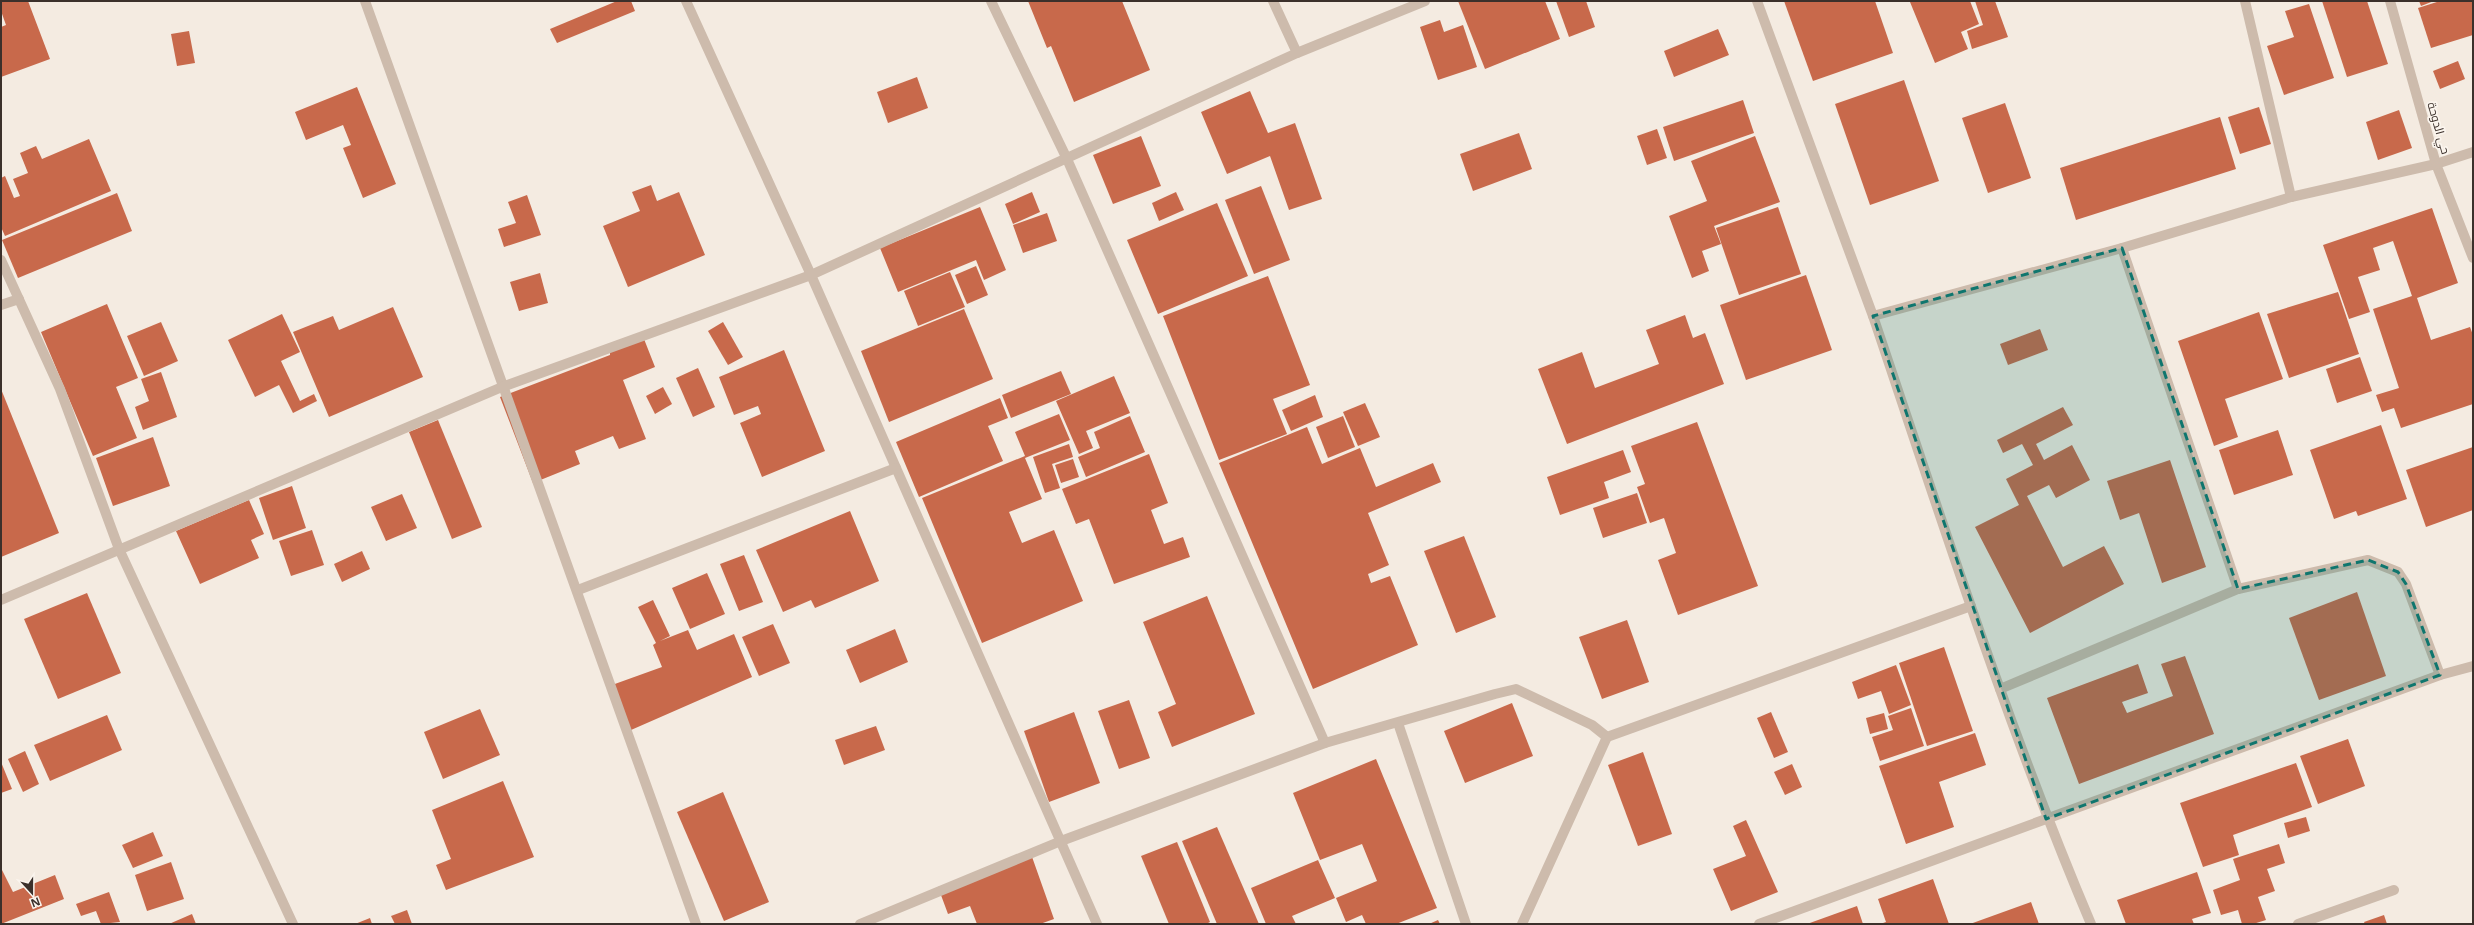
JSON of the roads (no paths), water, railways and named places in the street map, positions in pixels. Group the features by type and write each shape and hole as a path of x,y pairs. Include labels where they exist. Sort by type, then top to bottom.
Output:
{"street":[{"path":"365,1 502,387 578,590 696,924"},
{"path":"686,1 811,275 1097,924"},
{"path":"991,1 1067,160 1325,743"},
{"path":"1273,1 1297,53"},
{"path":"1,600 502,387 811,275 1067,160 1297,53 1425,1"},
{"path":"2245,1 2291,197"},
{"name":"حي الدوحة","path":"2390,1 2436,164 2473,258"},
{"path":"1761,2 1873,316 1970,606 2046,818 2091,924"},
{"path":"1873,316 2122,248 2291,197 2436,164 2473,152"},
{"path":"2122,248 2238,589"},
{"path":"1,260 60,389 119,549 294,924"},
{"path":"1,305 19,299"},
{"path":"578,590 896,468"},
{"path":"2000,689 2238,589 2368,560 2398,572 2406,584 2440,675"},
{"path":"1522,924 1607,737 1970,606"},
{"path":"1759,924 2440,675 2473,666"},
{"path":"860,924 1061,841 1325,743 1516,689 1592,725 1607,737"},
{"path":"1398,723 1466,924"},
{"path":"2298,924 2394,890"}]}
